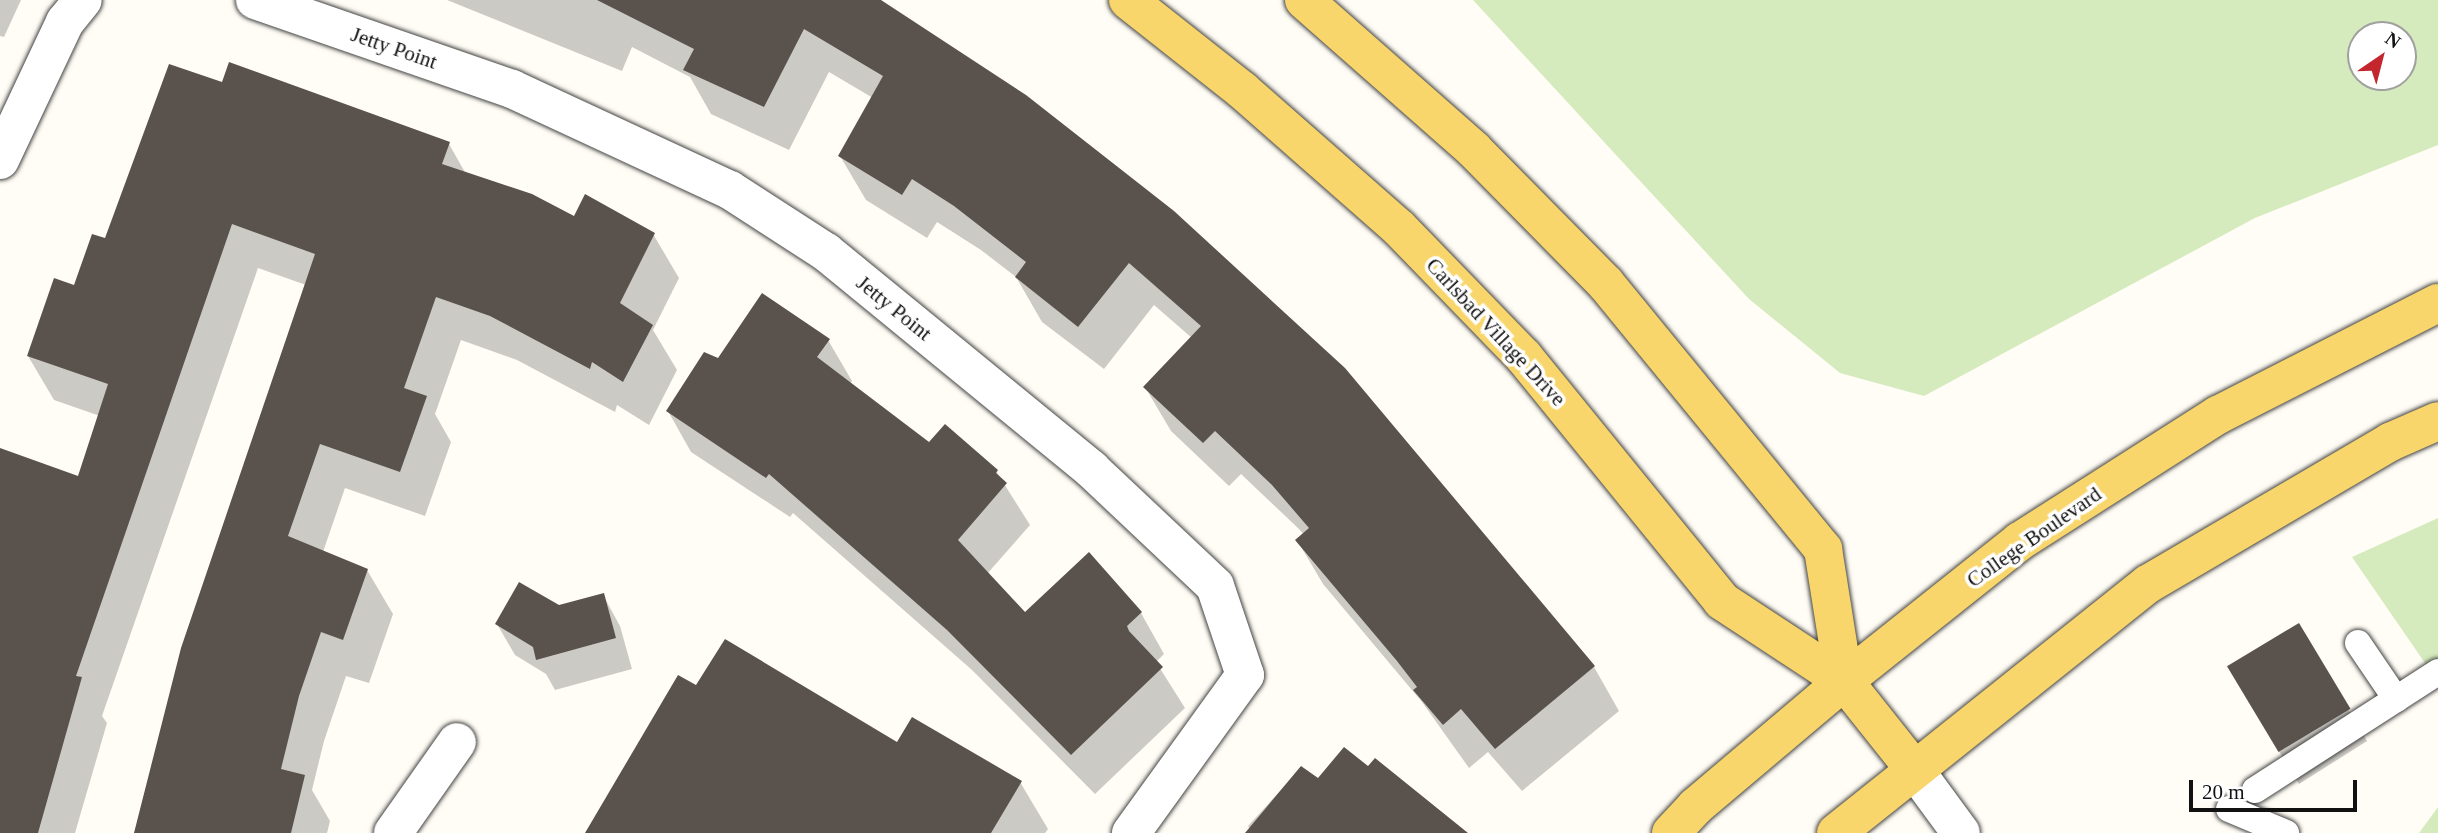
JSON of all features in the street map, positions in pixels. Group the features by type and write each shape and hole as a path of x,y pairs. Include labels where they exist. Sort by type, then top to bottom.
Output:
{"main road":[{"name":"Carlsbad Village Drive","path":"1128,0 1242,90 1399,228 1524,357 1722,601 1844,681 1914,769"},
{"name":"Carlsbad Village Drive","path":"1304,0 1474,150 1606,284 1823,549 1844,681"},
{"name":"College Boulevard","path":"1671,833 1695,807 1844,681 2020,541 2218,415 2438,303"},
{"path":"1836,833 2148,584 2390,442 2438,421"}],"street":[{"path":"0,160 65,22 83,0"},
{"name":"Jetty Point","path":"255,0 512,89 730,190 826,253 1038,425 1214,586 1245,675 1131,833"},
{"path":"393,833 457,742"},
{"path":"1914,769 1961,833"}],"lane":[{"path":"2358,643 2396,699"},
{"path":"2255,790 2438,672"},
{"path":"2229,809 2287,833"}],"green space":[{"path":"1473,0 2438,0 2438,145 2255,218 1924,396 1840,373 1749,299"},
{"path":"2438,518 2438,682 2352,557"},
{"path":"2438,807 2438,833 2419,833"}],"building":[{"path":"597,0 881,0 1026,95 1174,211 1345,368 1595,666 1495,749 1461,709 1443,725 1413,690 1417,687 1397,661 1295,540 1309,528 1272,485 1215,431 1203,443 1143,387 1201,326 1129,263 1078,327 1015,277 1026,262 954,206 912,179 902,195 838,156 883,76 804,29 764,107 683,70 694,49"},
{"path":"229,62 450,142 442,164 532,194 574,216 585,194 655,233 620,303 653,325 623,382 592,362 590,369 490,316 436,297 404,388 427,396 400,472 320,444 288,536 368,569 343,640 321,632 299,696 281,769 305,775 291,833 134,833 181,648 315,254 232,224 76,676 82,677 38,833 0,833 0,448 78,476 108,384 27,356 54,278 74,285 92,234 105,238 169,64 222,82"},
{"path":"762,293 830,339 817,357 929,442 945,424 998,470 996,473 1007,483 958,540 1025,612 1089,552 1142,612 1127,626 1163,667 1071,755 947,630 769,474 766,478 666,411 704,352 718,358"},
{"path":"519,582 559,605 604,593 616,638 536,660 533,647 495,624"},
{"path":"2299,623 2351,709 2279,752 2227,666"},
{"path":"725,639 897,742 912,717 1022,781 991,833 585,833 678,675 696,685"},
{"path":"1344,747 1368,766 1375,758 1468,833 1245,833 1301,766 1318,778"}]}
